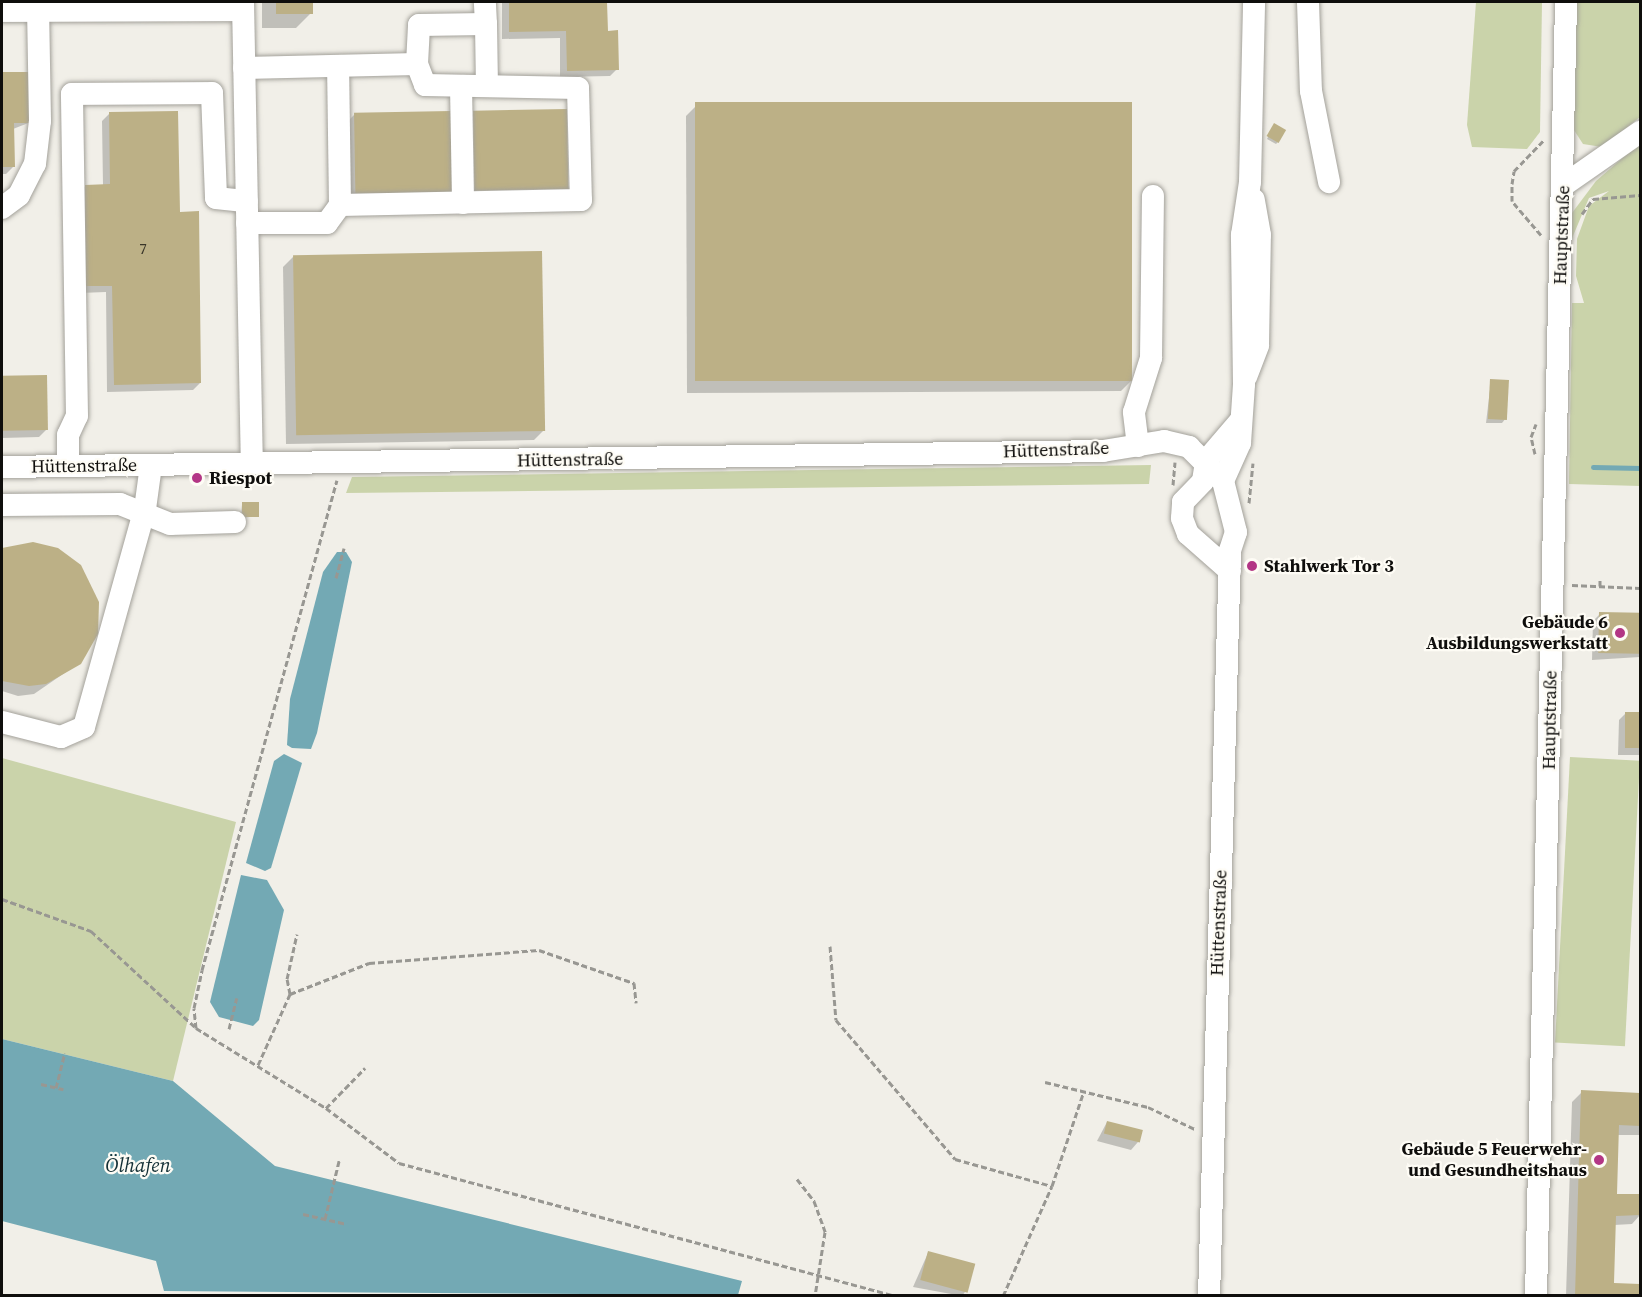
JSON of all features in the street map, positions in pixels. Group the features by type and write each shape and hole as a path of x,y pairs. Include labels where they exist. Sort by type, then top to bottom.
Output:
{"street":[{"path":"485,2 487,86"},
{"path":"1230,561 1188,534 1182,518 1184,502 1240,443 1244,384 1258,345 1260,235 1250,182 1254,2"},
{"path":"1308,2 1311,91 1329,183"},
{"name":"Hauptstraße","path":"1536,1296 1552,585 1564,185 1566,2"},
{"path":"2,11 243,6 252,463"},
{"path":"2,208 19,195 35,164 40,121 38,11"},
{"path":"340,205 581,200 578,88 425,85 417,64 419,25 486,24"},
{"path":"244,68 417,64"},
{"path":"68,466 68,435 77,416 72,94 212,93 216,198 247,212 327,223 340,205 338,66"},
{"path":"461,86 463,203"},
{"path":"1564,185 1641,132"},
{"path":"1138,446 1134,412 1151,358 1153,196"},
{"name":"Hüttenstraße","path":"2,467 1048,452 1138,446 1177,458 1210,474 1236,532 1230,561 1209,1296"},
{"path":"2,722 62,737 84,727 145,510 151,465"},
{"path":"2,505 120,504 145,510 170,524 235,522"}],"path":[{"path":"1579,221 1593,199 1641,195"},
{"path":"196,1029 194,1008 202,970 342,463"},
{"path":"336,578 344,548"},
{"path":"1600,579 1600,586"},
{"path":"1552,585 1641,588"},
{"path":"2,899 91,931 196,1029 326,1108 399,1163 896,1296"},
{"path":"258,1065 290,994 287,979 297,934"},
{"path":"830,946 836,1020 955,1159 1052,1186"},
{"path":"290,994 369,963 539,950 634,983 636,1003"},
{"path":"229,1029 237,998"},
{"path":"56,1088 64,1053"},
{"path":"326,1108 365,1068"},
{"path":"1045,1082 1148,1107 1213,1136"},
{"path":"41,1084 63,1089"},
{"path":"1003,1296 1052,1186 1084,1091"},
{"path":"325,1219 339,1161"},
{"path":"797,1179 814,1201 825,1232 822,1276 815,1296"},
{"path":"303,1214 347,1224"}],"green space":[{"path":"1476,2 1542,2 1540,132 1527,149 1472,147 1467,125"},
{"path":"1573,2 1640,2 1640,117 1602,147 1583,144 1572,127"},
{"path":"1640,143 1640,486 1569,484 1572,303 1584,303 1576,276 1577,239 1589,206 1609,191 1589,198 1570,243 1572,213 1596,181"},
{"path":"1151,465 1149,484 346,493 352,477"},
{"path":"1570,757 1640,761 1625,1046 1555,1043"},
{"path":"2,758 236,822 173,1081 2,1039"}],"water":[{"path":"337,552 346,552 352,562 317,733 311,749 292,748 287,745 290,699 323,572"},
{"path":"284,754 302,763 271,868 265,871 246,863 274,761"},
{"path":"241,875 267,880 284,910 259,1020 253,1026 219,1017 210,1002"},
{"name":"Ölhafen","path":"2,1039 173,1081 275,1166 742,1281 738,1295 164,1291 156,1261 2,1221"}],"building":[{"path":"276,2 313,2 313,14 276,14"},
{"path":"509,2 607,2 608,31 618,30 619,70 567,71 566,31 509,32"},
{"path":"2,72 32,72 33,123 14,123 15,167 2,167"},
{"path":"695,102 1132,102 1132,381 695,381"},
{"path":"567,109 568,189 474,191 473,111"},
{"path":"178,111 180,212 199,211 201,383 114,385 112,286 86,286 85,185 110,184 109,112"},
{"path":"451,111 452,192 355,194 354,113"},
{"path":"1274,123 1286,130 1279,143 1266,136"},
{"path":"542,251 545,431 296,435 293,255"},
{"path":"47,375 48,430 3,431 2,376"},
{"path":"1490,379 1509,380 1507,420 1488,419"},
{"path":"242,502 259,502 259,517 242,517"},
{"path":"33,542 58,548 81,565 99,602 98,634 81,664 46,684 29,686 2,681 2,548"},
{"name":"Gebäude 6 Ausbildungswerkstatt","path":"1599,612 1640,613 1639,654 1598,653"},
{"path":"1625,712 1640,712 1640,748 1625,748"},
{"name":"Gebäude 5 Feuerwehr- und Gesundheitshaus","path":"1581,1090 1640,1093 1640,1126 1619,1125 1617,1194 1640,1194 1640,1215 1616,1216 1614,1283 1640,1284 1640,1296 1575,1296"},
{"path":"1107,1121 1143,1130 1140,1143 1104,1134"},
{"path":"928,1251 975,1264 968,1293 920,1280"}],"waterway":[{"path":"1593,467 1640,468"}],"place":[{"name":"Riespot","path":"197,478"},
{"name":"Stahlwerk Tor 3","path":"1252,566"},
{"name":"Gebäude 6 Ausbildungswerkstatt","path":"1620,633"},
{"name":"Gebäude 5 Feuerwehr- und Gesundheitshaus","path":"1599,1160"}]}
